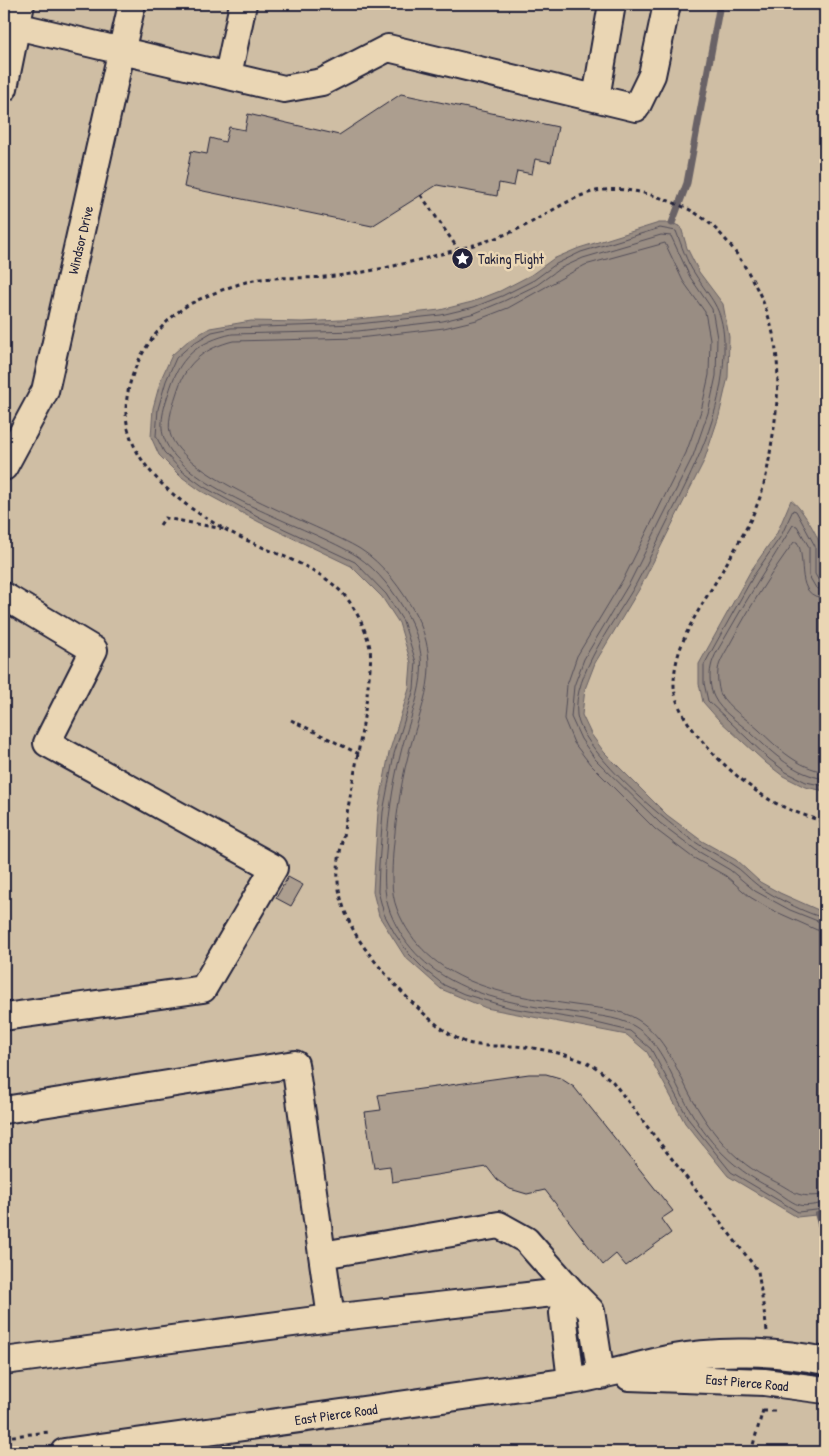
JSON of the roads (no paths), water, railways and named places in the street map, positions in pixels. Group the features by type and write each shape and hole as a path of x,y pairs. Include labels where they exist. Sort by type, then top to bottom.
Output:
{"street":[{"name":"Windsor Drive","path":"4,467 45,392 132,4"},
{"path":"228,75 243,4"},
{"path":"596,98 612,4"},
{"path":"4,88 19,15 122,50 284,89 322,82 388,48 636,108 652,75 667,4"},
{"path":"4,596 94,650 47,742 274,868 203,989 4,1017"},
{"path":"4,1110 296,1064 331,1318"},
{"path":"322,1255 499,1225 526,1240 591,1311 604,1376"},
{"path":"4,1361 331,1318 571,1291"},
{"path":"571,1291 564,1312 571,1381"},
{"name":"East Pierce Road","path":"64,1452 604,1376 669,1359 715,1355 764,1354 825,1361"},
{"name":"East Pierce Road","path":"604,1376 764,1382 825,1390"}],"water":[{"path":"659,223 672,223 681,227 687,248 699,272 723,304 729,337 728,377 719,416 704,461 640,588 595,663 585,689 582,715 591,734 604,752 667,815 702,841 736,860 760,882 825,913 825,1214 797,1217 728,1176 685,1123 647,1052 627,1035 486,1008 441,989 405,957 379,916 373,892 378,812 389,753 409,689 411,663 399,623 382,597 351,566 259,522 201,491 179,475 159,455 151,437 153,408 161,379 172,355 189,340 210,328 251,321 303,322 358,319 440,310 472,302 500,291 531,275 553,259 579,248"},
{"path":"791,500 804,514 819,541 822,574 825,584 825,791 805,787 783,776 766,763 718,719 703,702 699,684 699,664 750,572 777,533"}],"waterway":[{"path":"672,223 687,183 720,4"},
{"path":"818,1215 825,1240"}],"place":[{"name":"Taking Flight","path":"462,258"}]}
